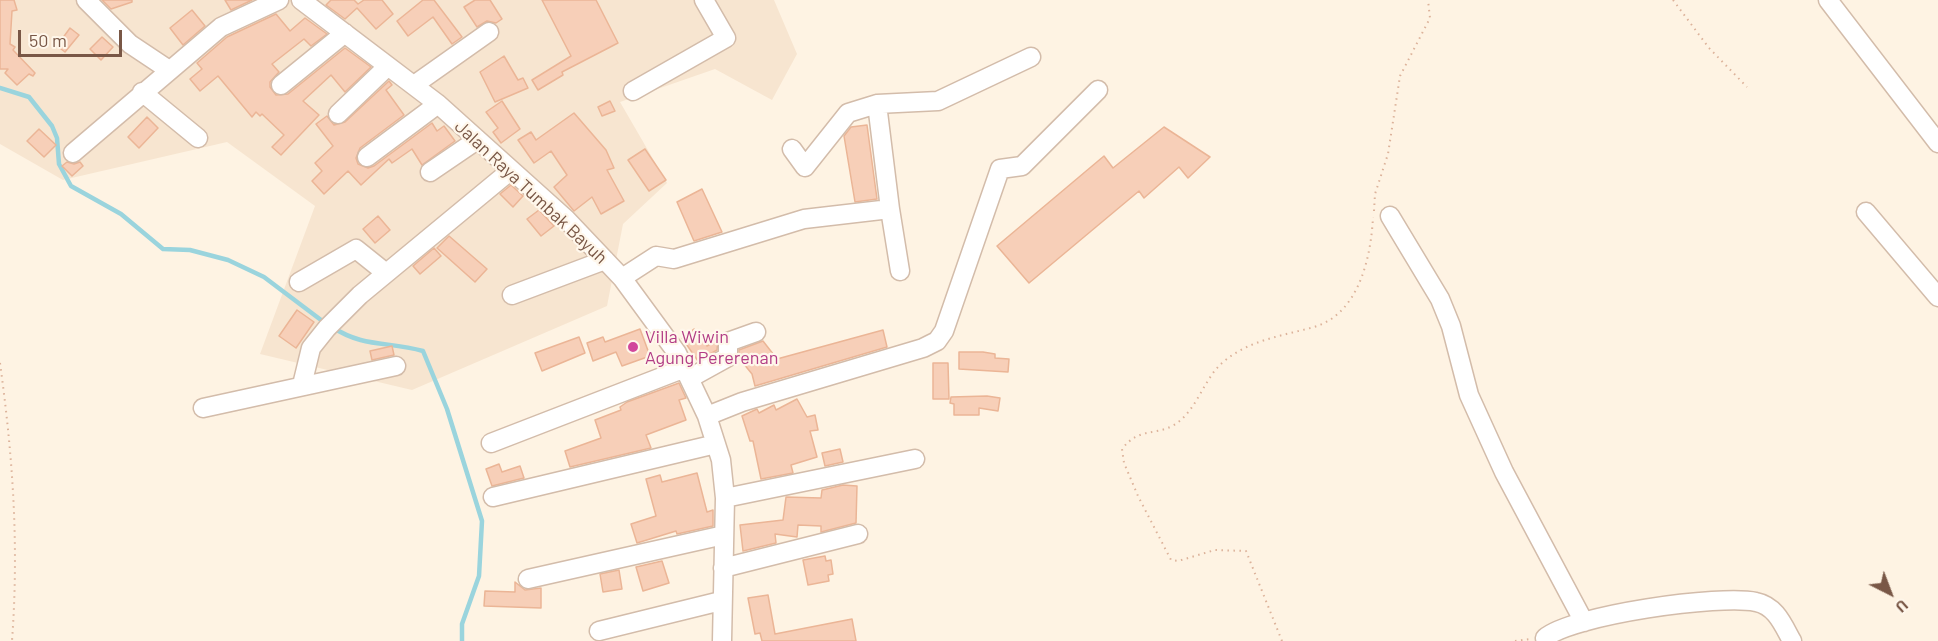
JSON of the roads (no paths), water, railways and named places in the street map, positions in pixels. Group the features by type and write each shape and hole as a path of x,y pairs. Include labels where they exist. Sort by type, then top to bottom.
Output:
{"street":[{"path":"86,0 130,44 169,70"},
{"path":"73,153 221,27 279,0"},
{"name":"Jalan Raya Tumbak Bayuh","path":"301,0 438,104 566,219 622,278 688,373 707,416 721,460 725,498 720,601 722,641"},
{"path":"633,91 726,38 704,0"},
{"path":"1828,0 1938,143"},
{"path":"414,85 489,32"},
{"path":"281,85 345,33"},
{"path":"792,149 806,167 848,113 877,104 938,101 1031,57"},
{"path":"338,114 388,66"},
{"path":"707,416 742,402 923,348 937,341 944,332 1000,169 1022,166 1098,90"},
{"path":"142,92 198,138"},
{"path":"367,157 438,104"},
{"path":"877,104 900,271"},
{"path":"430,172 477,140"},
{"path":"302,385 311,348 360,295 510,171"},
{"path":"622,278 656,256 674,259 804,219 890,208"},
{"path":"1866,212 1938,297"},
{"path":"1390,216 1440,299 1451,326 1474,404 1504,471 1584,622"},
{"path":"299,282 356,249 386,273"},
{"path":"512,295 605,260"},
{"path":"490,443 728,357 728,342 756,332"},
{"path":"203,408 396,366"},
{"path":"493,497 716,444"},
{"path":"725,498 915,459"},
{"path":"723,568 858,534"},
{"path":"528,579 724,535"},
{"path":"599,631 720,601"},
{"path":"1545,638 1599,617 1712,601 1756,602 1775,612 1792,641"}],"waterway":[{"path":"0,88 29,97 52,126 57,138 59,164 71,186 121,214 163,249 190,250 228,260 264,277 325,323"},
{"path":"332,327 344,334 366,341 423,351 447,409 482,521 479,576 462,624 462,641"}],"place":[{"name":"Villa Wiwin Agung Pererenan","path":"633,347"}]}
